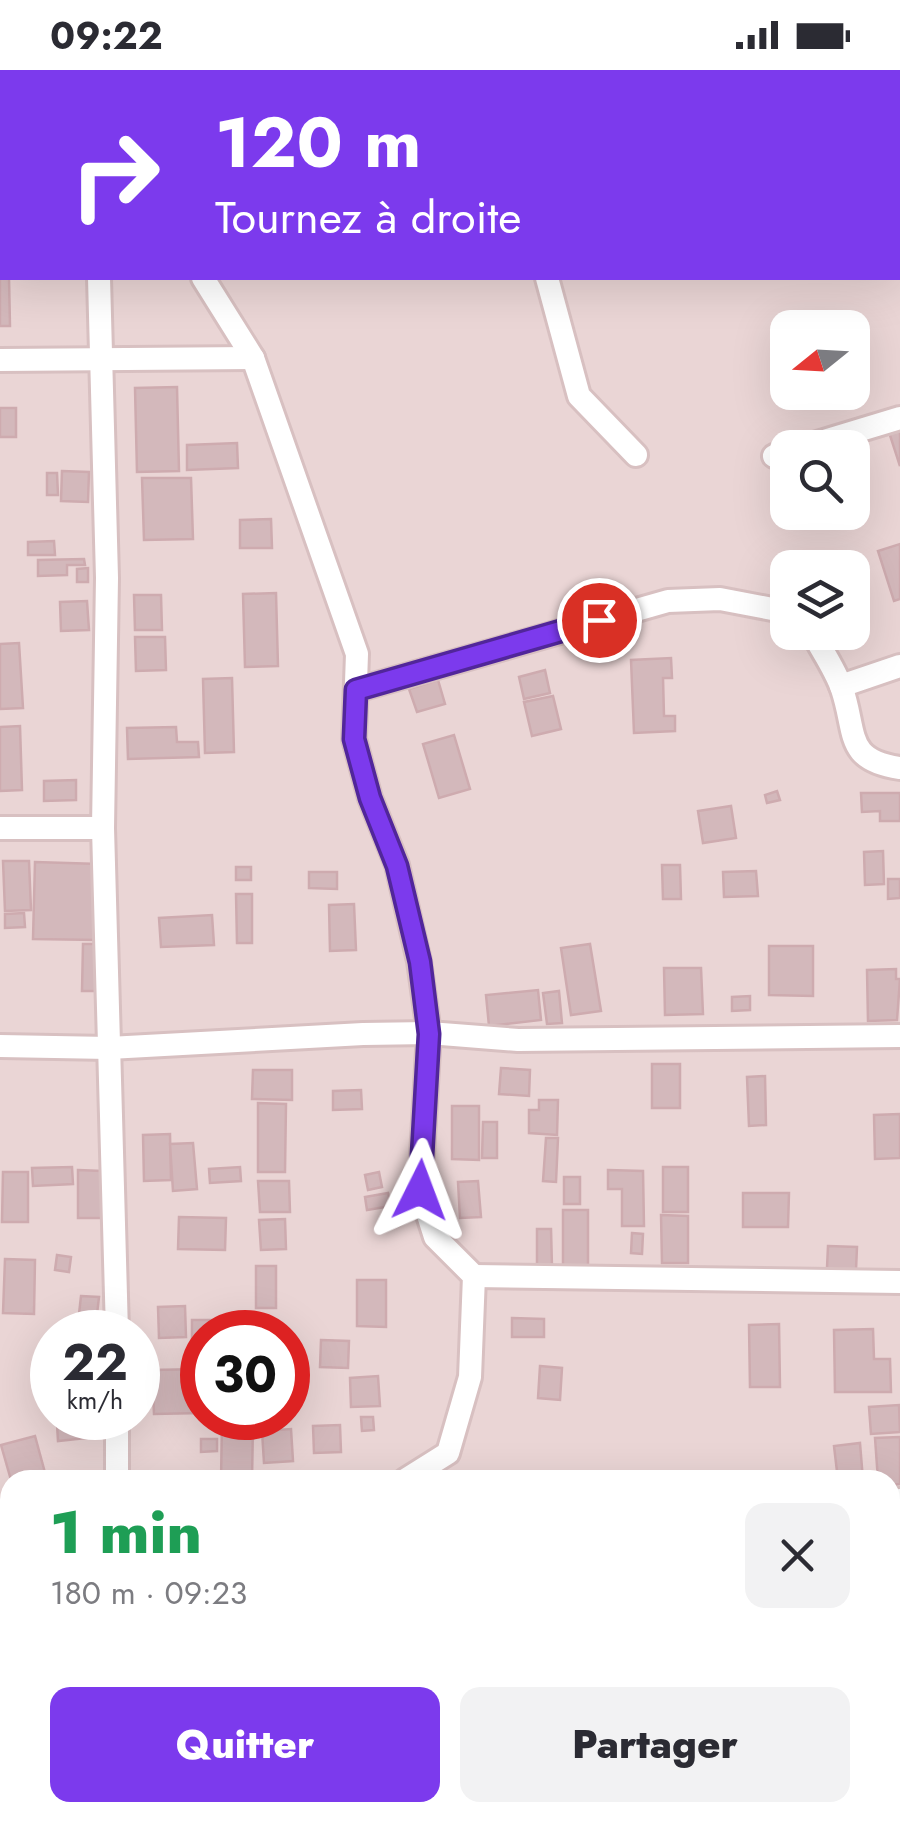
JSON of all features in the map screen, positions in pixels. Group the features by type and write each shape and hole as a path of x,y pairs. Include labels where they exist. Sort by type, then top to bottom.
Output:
{"street":[{"path":"99,280 108,578 102,828 117,1310"},
{"path":"204,280 252,358 357,654 354,739 370,798 397,866 420,962 429,1034 420,1190 434,1236 474,1276 900,1282"},
{"path":"547,280 579,396 636,455"},
{"path":"0,360 252,358"},
{"path":"860,430 900,418"},
{"path":"356,690 668,601 720,599 770,609"},
{"path":"822,650 841,686 858,747 874,764 900,768"},
{"path":"841,686 900,666"},
{"path":"0,828 102,828"},
{"path":"0,1046 109,1048 363,1034 518,1040 900,1036"},
{"path":"421,1470 448,1453 470,1377 474,1276"},
{"path":"117,1440 117,1470"}],"shaded area":[{"path":"0,280 900,280 900,1470 0,1470"}],"building":[{"path":"0,280 9,280 10,326 0,326"},
{"path":"177,387 179,471 137,472 135,388"},
{"path":"0,408 16,408 16,437 0,437"},
{"path":"900,425 900,466 888,429"},
{"path":"237,443 238,468 187,470 187,445"},
{"path":"62,471 89,472 88,502 61,501"},
{"path":"47,473 57,473 58,495 47,495"},
{"path":"142,478 191,478 193,539 144,540"},
{"path":"271,519 272,548 240,548 240,520"},
{"path":"54,541 55,555 28,555 28,542"},
{"path":"900,544 900,599 894,601 878,551"},
{"path":"84,559 85,565 67,565 67,575 38,576 38,560"},
{"path":"88,568 88,582 77,582 77,569"},
{"path":"276,593 278,666 245,667 243,594"},
{"path":"134,595 161,595 162,630 135,630"},
{"path":"87,601 89,630 61,631 60,602"},
{"path":"135,637 165,637 166,670 136,671"},
{"path":"19,643 23,708 0,709 0,644"},
{"path":"671,658 672,678 663,678 664,716 675,716 675,731 634,733 631,660"},
{"path":"545,670 550,693 524,699 519,677"},
{"path":"232,678 234,752 205,753 203,679"},
{"path":"438,680 445,704 417,712 409,689"},
{"path":"553,696 561,729 532,736 524,702"},
{"path":"20,726 22,790 0,791 0,727"},
{"path":"176,727 177,742 198,742 199,757 128,759 127,728"},
{"path":"454,735 470,789 439,798 423,744"},
{"path":"76,780 76,800 44,801 44,781"},
{"path":"777,791 780,800 767,803 765,795"},
{"path":"861,793 900,793 900,821 880,821 880,811 862,812"},
{"path":"731,806 736,838 703,843 698,811"},
{"path":"883,851 884,884 865,885 864,852"},
{"path":"3,861 29,861 31,910 5,911"},
{"path":"35,862 99,864 97,940 33,939"},
{"path":"662,865 680,865 681,899 663,899"},
{"path":"236,867 251,867 251,880 236,880"},
{"path":"756,871 758,896 724,897 723,872"},
{"path":"309,872 337,872 337,889 309,888"},
{"path":"888,879 900,879 900,898 888,899"},
{"path":"236,894 252,894 252,943 237,943"},
{"path":"354,904 356,950 330,951 329,905"},
{"path":"24,913 25,927 5,928 5,914"},
{"path":"212,915 214,945 161,947 159,918"},
{"path":"83,944 99,944 98,991 82,991"},
{"path":"590,944 601,1011 571,1015 561,948"},
{"path":"769,946 813,946 813,996 769,995"},
{"path":"664,968 701,968 703,1014 665,1015"},
{"path":"896,969 896,979 900,979 897,1020 868,1021 867,970"},
{"path":"538,990 541,1020 489,1026 486,995"},
{"path":"559,991 562,1023 547,1024 543,993"},
{"path":"750,996 750,1010 732,1011 732,997"},
{"path":"652,1064 680,1064 680,1108 652,1108"},
{"path":"501,1068 530,1070 529,1096 499,1094"},
{"path":"253,1070 292,1070 292,1100 252,1099"},
{"path":"765,1076 766,1125 749,1126 747,1077"},
{"path":"361,1090 362,1109 333,1110 333,1091"},
{"path":"539,1100 558,1100 557,1135 529,1133 529,1110 539,1110"},
{"path":"258,1103 286,1104 285,1172 258,1172"},
{"path":"452,1106 479,1106 479,1160 452,1159"},
{"path":"900,1114 900,1158 875,1159 874,1115"},
{"path":"483,1122 497,1122 497,1158 482,1158"},
{"path":"170,1134 171,1180 144,1181 143,1135"},
{"path":"546,1138 558,1138 556,1182 543,1181"},
{"path":"193,1143 197,1189 173,1191 170,1144"},
{"path":"72,1167 73,1184 33,1186 32,1168"},
{"path":"240,1167 241,1181 210,1183 209,1169"},
{"path":"663,1167 688,1167 688,1212 663,1212"},
{"path":"78,1170 102,1171 102,1218 78,1218"},
{"path":"608,1170 643,1171 644,1226 622,1226 622,1189 608,1189"},
{"path":"3,1172 28,1172 28,1222 2,1222"},
{"path":"379,1172 382,1187 368,1190 365,1175"},
{"path":"564,1177 580,1177 580,1204 564,1204"},
{"path":"258,1181 289,1181 290,1212 260,1212"},
{"path":"478,1181 481,1217 460,1218 458,1182"},
{"path":"388,1193 391,1206 367,1210 365,1197"},
{"path":"743,1193 789,1193 788,1227 743,1227"},
{"path":"563,1210 588,1210 588,1270 563,1270"},
{"path":"661,1215 688,1216 688,1263 662,1263"},
{"path":"179,1217 226,1218 225,1250 178,1249"},
{"path":"285,1219 286,1249 261,1250 259,1220"},
{"path":"537,1229 551,1229 552,1267 537,1267"},
{"path":"632,1233 643,1234 642,1254 631,1253"},
{"path":"828,1246 857,1247 856,1270 827,1268"},
{"path":"57,1255 71,1257 69,1272 55,1270"},
{"path":"5,1259 35,1260 34,1310 30,1314 3,1313"},
{"path":"256,1266 276,1266 276,1308 256,1308"},
{"path":"357,1280 386,1280 386,1327 357,1326"},
{"path":"81,1296 99,1297 98,1310 79,1310"},
{"path":"185,1306 185,1310 180,1310 180,1337 160,1338 158,1307"},
{"path":"512,1318 544,1319 544,1337 512,1337"},
{"path":"779,1324 780,1387 750,1387 749,1325"},
{"path":"873,1329 874,1359 890,1359 891,1392 835,1392 834,1330"},
{"path":"321,1340 349,1341 348,1368 320,1367"},
{"path":"540,1366 562,1368 560,1400 538,1398"},
{"path":"180,1369 180,1413 160,1414 160,1370"},
{"path":"378,1376 380,1406 351,1407 350,1378"},
{"path":"899,1405 900,1432 871,1434 869,1407"},
{"path":"361,1417 373,1417 374,1430 362,1431"},
{"path":"340,1425 341,1452 314,1453 313,1426"},
{"path":"30,1437 36,1440 44,1470 8,1470 1,1445"},
{"path":"900,1437 900,1470 877,1470 875,1438"},
{"path":"201,1440 217,1440 217,1451 201,1452"},
{"path":"222,1440 253,1440 252,1470 221,1470"},
{"path":"263,1440 292,1440 293,1461 264,1463"},
{"path":"860,1443 862,1470 837,1470 834,1446"}],"route":[{"path":"420,1190 429,1034 420,962 397,866 370,798 354,739 356,690 599,620"}]}
